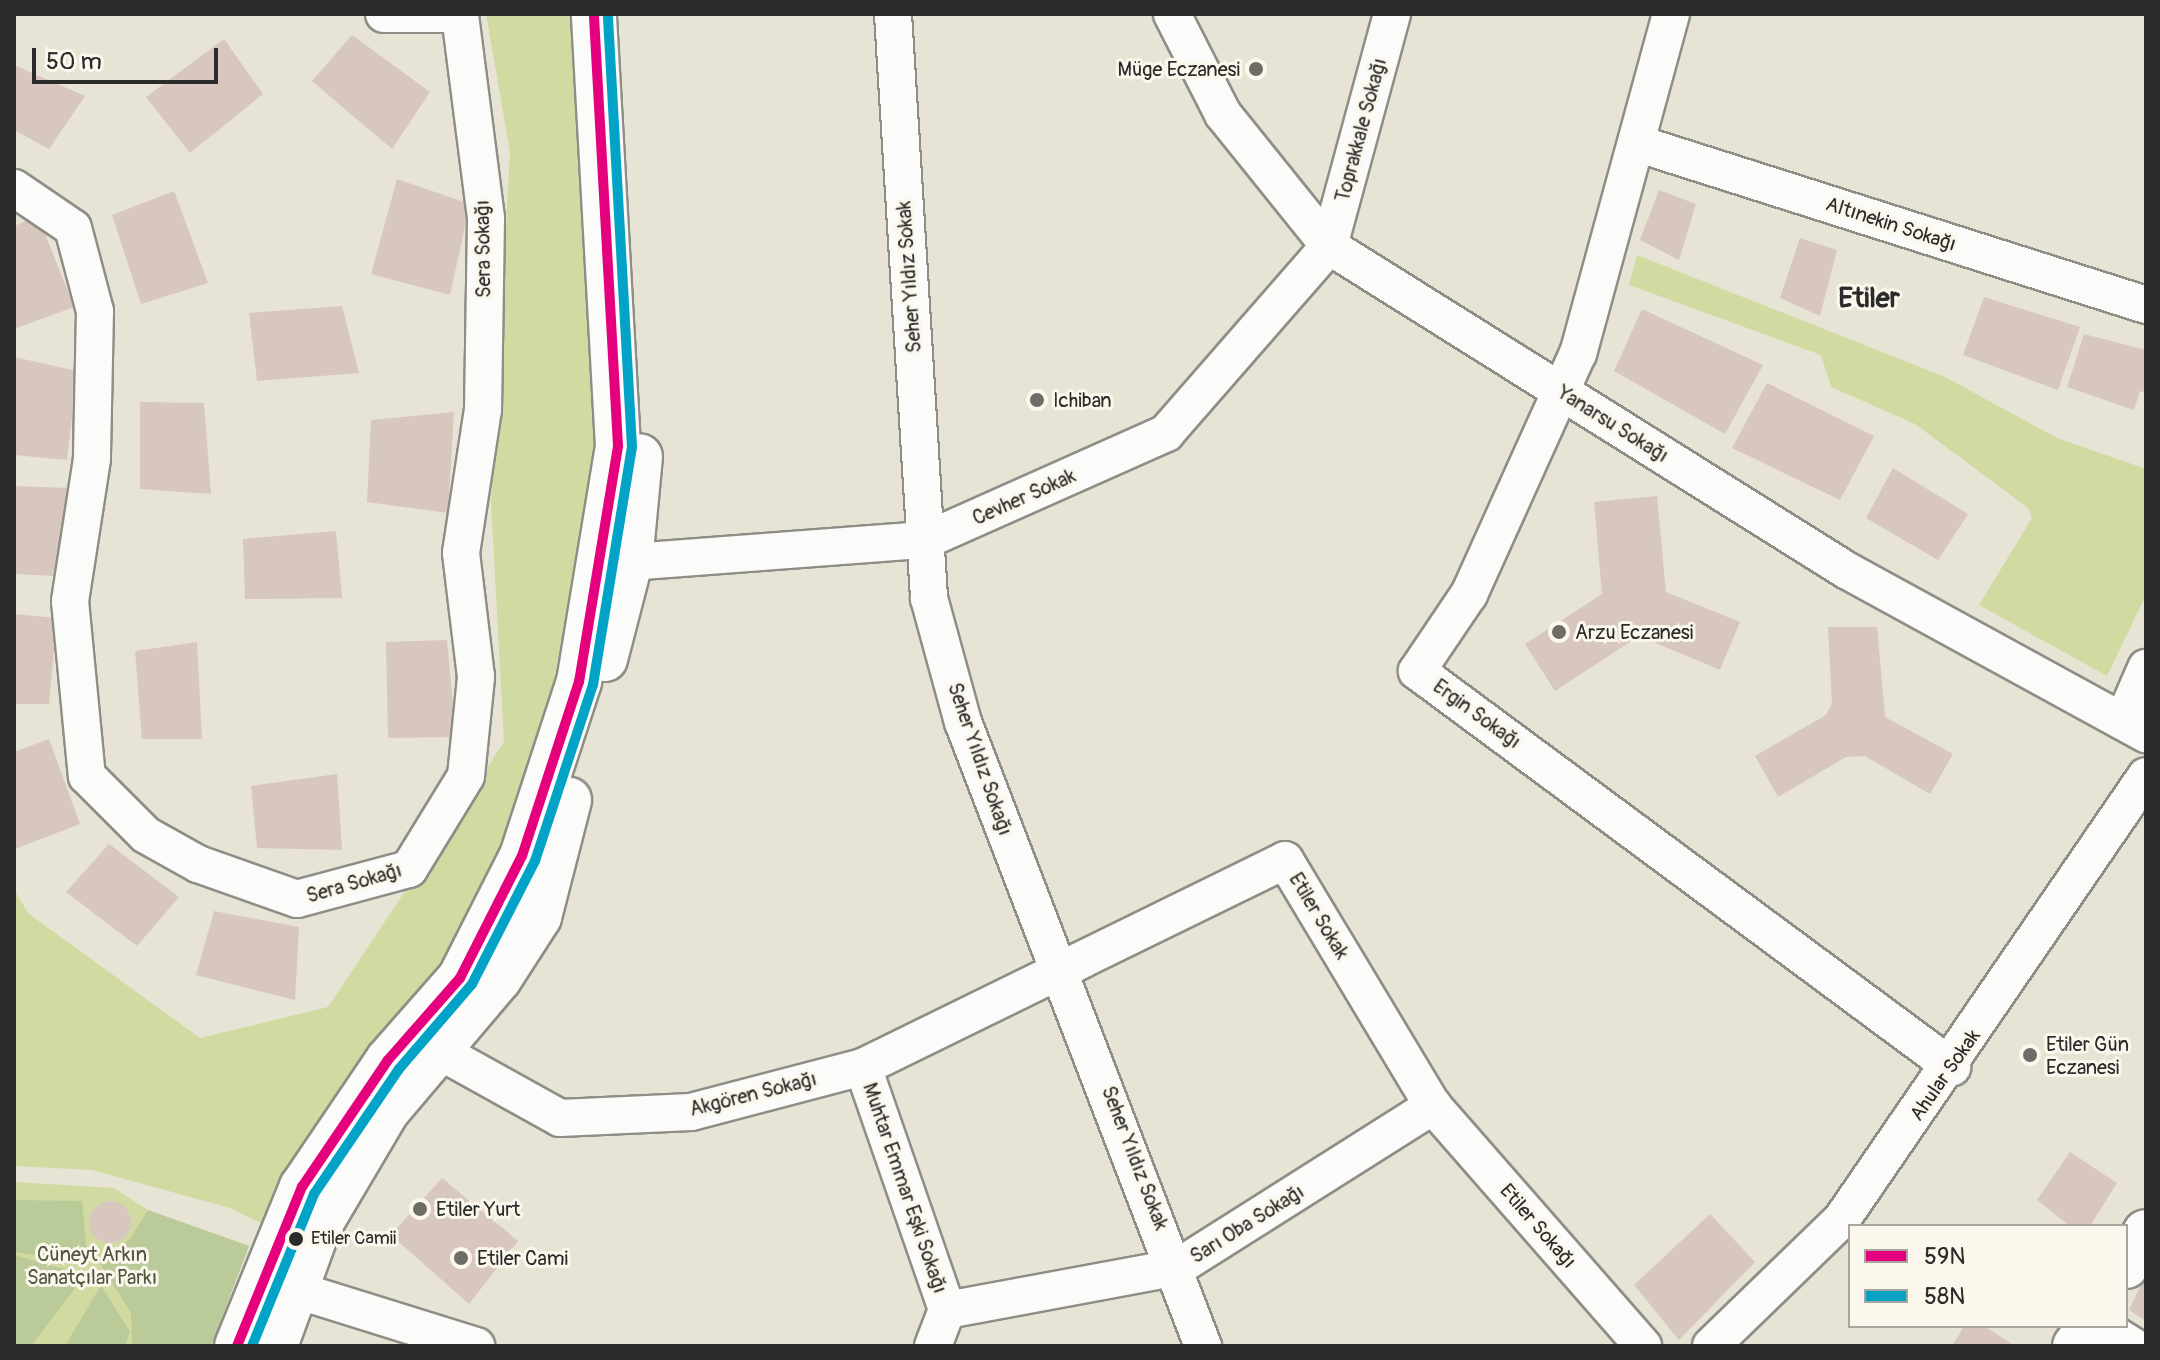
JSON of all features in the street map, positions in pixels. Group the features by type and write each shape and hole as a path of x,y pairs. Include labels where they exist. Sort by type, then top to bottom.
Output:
{"main road":[{"path":"594,14 618,446 612,561"},
{"path":"275,1346 278,1284 302,1187 426,1042 522,856 579,682 612,561 643,433 624,14"},
{"path":"2128,1263 2146,1232"},
{"path":"237,1346 278,1284"},
{"path":"2075,1346 2088,1328"}],"street":[{"path":"384,14 460,14"},
{"name":"Sera Sokağı","path":"14,188 73,228 95,311 92,459 70,601 87,776 146,835 198,864 297,899 409,869 466,776 476,677 461,553 483,410 486,218 460,14"},
{"name":"Seher Yıldız Sokak","path":"893,14 926,540"},
{"name":"Yanarsu Sokağı","path":"1172,14 1223,114 1329,246 1846,570 2135,727"},
{"name":"Toprakkale Sokağı","path":"1329,246 1392,14"},
{"name":"Ergin Sokağı","path":"1671,14 1562,392 1469,594 1417,671 1952,1067"},
{"name":"Altınekin Sokağı","path":"1636,143 2146,305"},
{"name":"Cevher Sokak","path":"612,561 926,540 1166,433 1329,246"},
{"name":"Seher Yıldız Sokağı","path":"926,540 929,598 963,722 1059,972"},
{"path":"2135,727 2146,668"},
{"name":"Ahular Sokak","path":"1711,1346 1842,1219 1952,1067 2146,776"},
{"name":"Etiler Sokak","path":"1059,972 1285,860 1433,1106"},
{"name":"Seher Yıldız Sokak","path":"1059,972 1178,1267 1203,1346"},
{"name":"Akgören Sokağı","path":"426,1042 560,1118 691,1112 863,1067 1059,972"},
{"name":"Muhtar Emmar Eşki Sokağı","path":"863,1067 947,1310"},
{"name":"Sarı Oba Sokağı","path":"947,1310 1178,1267 1433,1106"},
{"name":"Etiler Sokağı","path":"1433,1106 1636,1343"},
{"path":"278,1284 476,1346"},
{"path":"933,1346 947,1310"},
{"path":"370,1313 406,1346"},
{"path":"2104,1328 2133,1346"}],"green space":[{"path":"486,14 578,14 597,446 541,752 448,968 269,1227 230,1208 92,1170 14,1166 14,890 29,914 200,1038 328,1007 504,742 491,503 510,152"},
{"path":"1637,255 1945,377 2057,438 2146,469 2146,595 2107,676 1979,605 2032,518 2028,508 1915,424 1831,387 1821,355 1629,285"},
{"name":"Cüneyt Arkın Sanatçılar Parkı","path":"14,1182 114,1188 148,1210 249,1246 211,1346 14,1346"},
{"path":"14,1200 82,1201 88,1263 14,1252"},
{"path":"148,1210 249,1246 211,1346 132,1346 131,1313 98,1260 129,1240"},
{"path":"14,1255 85,1275 31,1346 14,1346"},
{"path":"101,1285 130,1332 125,1346 65,1346"}],"building":[{"path":"352,35 430,92 392,149 312,81"},
{"path":"224,39 263,94 190,153 146,97"},
{"path":"14,65 85,96 49,149 14,130"},
{"path":"397,179 470,204 450,295 371,274"},
{"path":"1659,190 1696,204 1679,260 1640,240"},
{"path":"174,191 208,283 141,304 112,215"},
{"path":"38,216 74,307 14,329 14,226"},
{"path":"1800,238 1837,250 1820,316 1780,298"},
{"path":"1984,297 2080,327 2058,390 1963,355"},
{"path":"342,306 359,373 257,381 249,313"},
{"path":"1642,309 1763,365 1725,434 1614,371"},
{"path":"2084,334 2146,350 2146,393 2140,391 2134,410 2067,387"},
{"path":"14,357 77,371 67,460 14,455"},
{"path":"1767,383 1874,436 1840,500 1732,448"},
{"path":"140,402 204,403 211,494 140,489"},
{"path":"454,412 448,513 367,502 371,420"},
{"path":"1893,468 1968,514 1938,560 1866,518"},
{"path":"14,486 68,488 57,576 14,574"},
{"path":"1657,496 1666,592 1740,622 1720,670 1639,636 1555,691 1525,644 1602,594 1594,502"},
{"path":"336,531 342,598 245,599 243,539"},
{"path":"14,614 57,618 49,704 14,704"},
{"path":"1828,627 1877,627 1885,717 1953,754 1930,794 1865,756 1846,757 1778,797 1755,756 1826,715 1832,703"},
{"path":"447,640 456,737 388,738 386,642"},
{"path":"197,642 202,739 142,739 135,651"},
{"path":"49,739 80,824 15,849 14,752"},
{"path":"337,774 342,850 257,848 251,786"},
{"path":"109,844 179,897 137,946 66,892"},
{"path":"214,911 299,927 295,1000 196,975"},
{"path":"2070,1152 2117,1183 2091,1224 2067,1224 2037,1200"},
{"name":"Etiler Cami","path":"442,1178 518,1241 469,1304 391,1235"},
{"path":"110,1201 125,1207 131,1222 125,1237 110,1243 95,1237 89,1222 95,1207"},
{"path":"1710,1214 1755,1262 1679,1340 1634,1285"},
{"path":"2146,1274 2146,1321 2129,1310"},
{"path":"1963,1328 1987,1328 2015,1346 1952,1346"}],"transit line":[{"name":"59N","path":"237,1346 302,1187 388,1060 460,978 522,856 579,682 618,446 594,14"},
{"name":"58N","path":"252,1346 314,1194 399,1069 472,984 535,861 593,685 632,447 608,14"}],"place":[{"name":"Müge Eczanesi","path":"1256,69"},
{"name":"Ichiban","path":"1037,400"},
{"name":"Arzu Eczanesi","path":"1559,632"},
{"name":"Etiler Gün Eczanesi","path":"2030,1055"},
{"name":"Etiler Yurt","path":"420,1209"},
{"name":"Etiler Camii","path":"296,1239"},
{"name":"Etiler Cami","path":"461,1258"}],"district":[{"name":"Etiler","path":"1869,299"}]}
